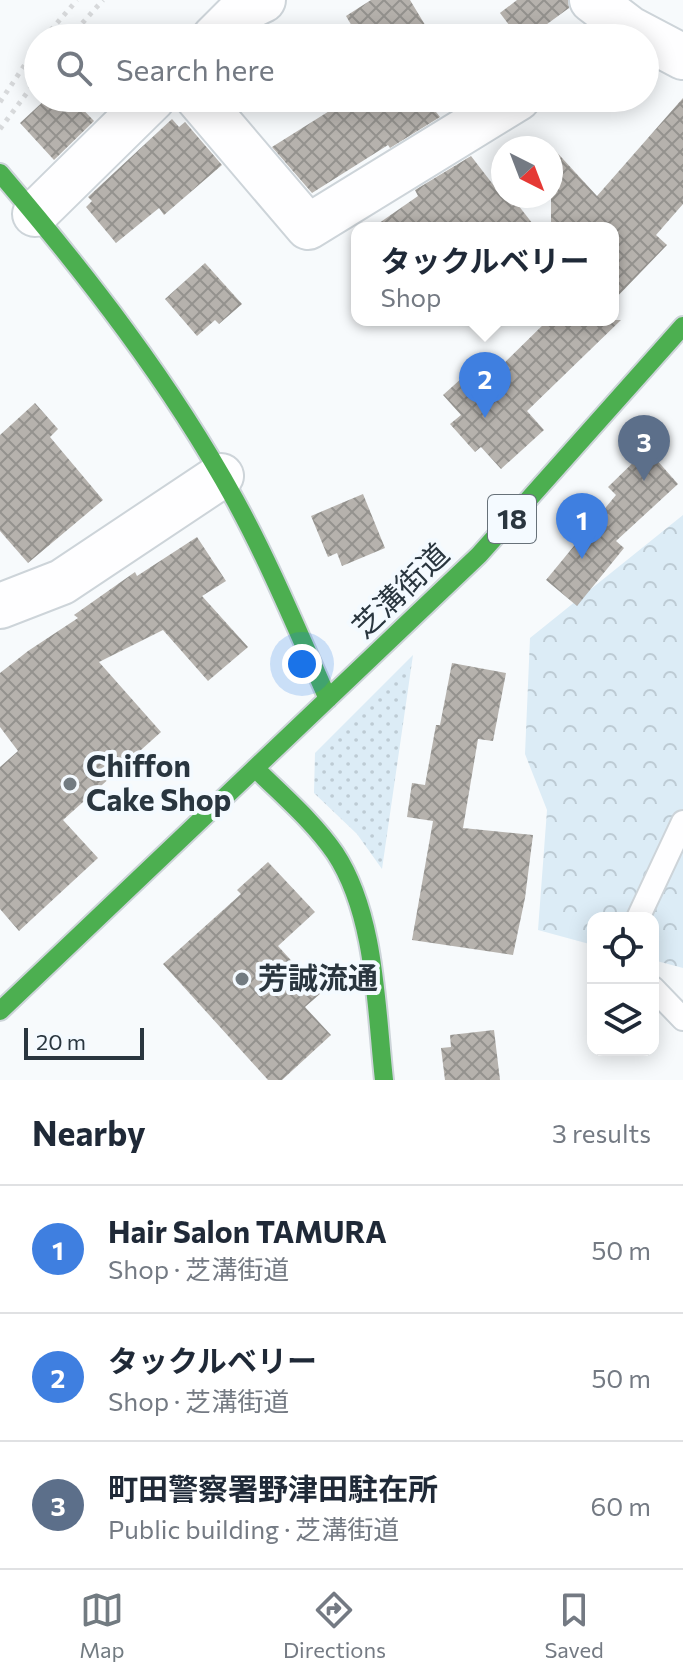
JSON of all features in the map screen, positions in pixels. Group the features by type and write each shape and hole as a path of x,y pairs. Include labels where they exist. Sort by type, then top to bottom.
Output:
{"street":[{"path":"228,24 242,10 263,0"},
{"path":"592,0 614,24"},
{"path":"659,48 683,57"},
{"path":"35,214 139,112"},
{"path":"210,112 308,227 495,112"},
{"path":"0,173 139,348 221,476 260,550 328,699"},
{"name":"芝溝街道","path":"0,1011 479,555 683,326"},
{"path":"0,606 62,582 221,476"},
{"path":"255,768 326,841 343,868 359,907 384,1080"}],"lane":[{"path":"641,912 683,822"},
{"path":"659,994 683,1019"}],"path":[{"path":"56,24 77,0"},
{"path":"82,24 103,0"},
{"path":"0,102 24,66"},
{"path":"0,129 24,97"}],"green space":[{"path":"683,515 683,968 659,962 659,912 587,912 587,943 538,930 547,810 525,754 530,638"},
{"path":"413,655 382,869 357,834 314,793 315,753"}],"building":[{"path":"371,0 410,0 425,24 351,24 346,16"},
{"path":"517,0 568,0 569,8 547,24 508,24 500,13"},
{"path":"683,98 683,204 656,235 667,245 619,295 619,222 551,222 551,208 563,208 563,159 597,196"},
{"path":"32,112 85,112 94,121 54,160 20,123"},
{"path":"328,112 436,112 440,117 390,148 388,145 312,193 272,147"},
{"path":"172,119 179,127 185,122 222,165 164,215 159,208 116,243 86,207 92,201 88,197"},
{"path":"471,156 491,182 491,208 520,208 531,222 381,222 418,196 415,190"},
{"path":"205,263 242,304 219,324 215,320 197,336 165,299"},
{"path":"542,326 615,326 527,411 544,430 501,469 481,447 475,452 450,424 461,415 443,395 482,360 494,373"},
{"path":"35,403 58,429 50,437 103,500 28,563 0,531 0,435"},
{"path":"647,449 678,484 616,541 624,548 577,606 546,580 616,495 608,487"},
{"path":"363,494 385,548 342,566 337,553 328,557 311,516"},
{"path":"197,537 226,581 202,596 248,647 208,681 163,630 99,662 161,732 63,820 98,858 19,931 0,909 0,767 18,751 0,727 0,673 78,618 74,615 135,572 137,576"},
{"path":"452,663 506,673 493,741 478,739 463,828 533,835 525,898 513,955 412,940 433,821 407,817 412,783 425,785"},
{"name":"芳誠流通","path":"268,862 315,912 278,946 321,993 305,1007 331,1035 282,1080 268,1080 163,964 241,894 237,890"},
{"path":"494,1030 500,1080 445,1080 441,1048 451,1047 450,1035"}],"traffic: fast":[{"path":"0,173 126,330 210,456 260,549 328,699"},
{"path":"0,1011 479,555 683,326"},
{"path":"255,768 317,830 349,878 359,905 372,963 384,1080"}],"place":[{"name":"タックルベリー","path":"485,418"},
{"name":"町田警察署野津田駐在所","path":"644,481"},
{"name":"Hair Salon TAMURA","path":"582,559"},
{"name":"Chiffon Cake Shop","path":"70,784"},
{"name":"芳誠流通","path":"242,979"}]}
